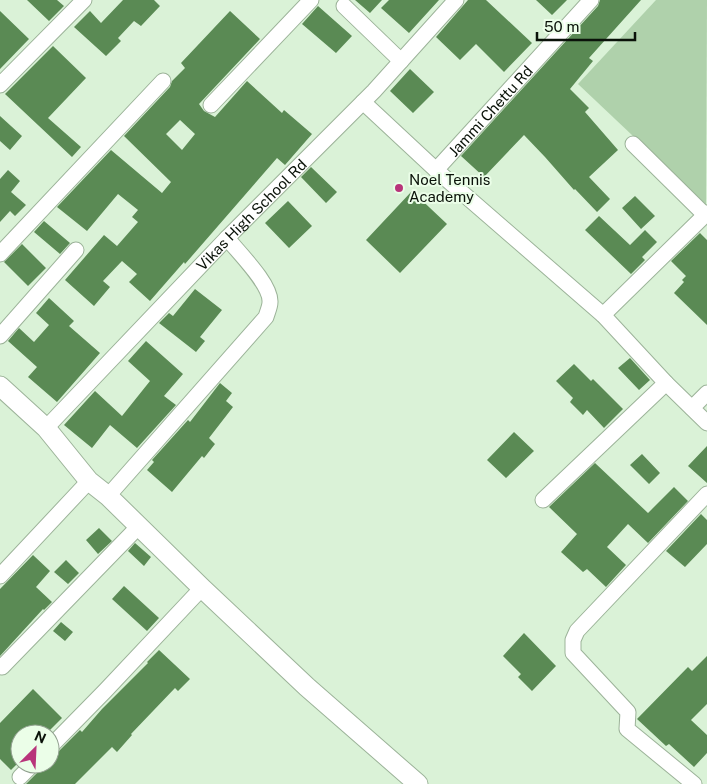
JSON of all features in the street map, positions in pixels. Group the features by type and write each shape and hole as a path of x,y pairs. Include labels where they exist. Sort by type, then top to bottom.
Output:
{"street":[{"path":"0,85 84,0"},
{"path":"211,105 312,0"},
{"name":"Vikas High School Rd","path":"46,428 227,238 363,102 456,0"},
{"name":"Jammi Chettu Rd","path":"363,102 436,170 590,0"},
{"path":"344,6 401,61"},
{"path":"0,254 163,81"},
{"path":"603,316 706,214 633,144"},
{"path":"436,170 603,316 666,383 707,423"},
{"path":"108,496 266,318 270,302 268,291 256,273 227,238"},
{"path":"0,336 76,250"},
{"path":"543,500 666,383"},
{"path":"0,386 46,428 89,481 108,496 307,687 418,784"},
{"path":"692,408 707,393"},
{"path":"0,576 89,481"},
{"path":"694,784 627,729 628,712 573,653 573,640 577,631 707,494"},
{"path":"2,667 138,526"},
{"path":"60,737 202,588"},
{"path":"20,777 23,774"}],"green space":[{"path":"656,0 707,0 706,205 578,84"}],"building":[{"path":"27,0 57,0 64,6 49,21"},
{"path":"123,0 154,0 160,6 141,26 134,21 118,38 121,41 106,56 74,27 90,11 101,23"},
{"path":"355,0 382,0 370,13"},
{"path":"389,0 439,0 409,33 381,8"},
{"path":"468,0 486,0 532,43 504,72 476,44 460,60 436,37"},
{"path":"536,0 567,0 552,15"},
{"path":"600,0 641,0 589,58 593,61 570,89 589,108 585,112 618,150 589,177 610,199 597,212 574,190 524,135 484,177 461,156 598,6"},
{"path":"318,6 352,36 336,53 302,24"},
{"path":"0,11 29,39 0,69"},
{"path":"230,11 260,39 199,104 204,111 215,117 247,81 282,113 284,110 312,134 285,165 277,158 185,264 184,262 150,301 129,282 137,274 122,261 103,281 110,287 94,306 65,280 104,235 117,246 138,222 132,217 138,210 118,194 87,231 57,207 111,150 162,193 171,182 124,136 170,87 172,81 185,68 181,63","holes":["180,120 195,134 182,150 166,134"]},
{"path":"53,46 86,78 48,118 81,147 72,157 5,94"},
{"path":"410,69 434,92 413,113 390,91"},
{"path":"0,116 22,136 10,150 0,141"},
{"path":"311,167 337,192 326,203 301,177"},
{"path":"8,170 20,181 11,192 26,205 15,216 10,211 0,222 0,179"},
{"path":"412,191 447,224 400,273 366,240"},
{"path":"635,196 655,216 641,229 622,208"},
{"path":"288,201 312,226 289,248 265,223"},
{"path":"599,216 630,245 645,230 657,242 642,257 645,260 631,274 585,230"},
{"path":"44,221 70,243 60,254 34,232"},
{"path":"700,233 707,240 707,325 674,293 684,282 682,280 686,276 671,261"},
{"path":"22,244 46,268 28,286 4,262"},
{"path":"195,289 222,310 200,337 205,341 196,352 159,323 169,313 173,316"},
{"path":"49,298 74,321 69,326 100,353 57,402 28,377 37,367 8,341 19,328 34,342 49,325 36,313"},
{"path":"146,341 183,374 164,396 176,405 137,448 110,425 92,448 64,425 95,391 122,416 150,381 128,361"},
{"path":"630,358 650,380 639,390 618,368"},
{"path":"574,364 591,381 593,379 623,409 604,428 587,410 583,415 570,402 573,398 556,381"},
{"path":"220,383 232,393 226,401 233,407 209,438 215,444 204,458 202,456 172,492 147,470 154,462 152,460 188,420 190,422"},
{"path":"514,432 534,451 506,478 487,460"},
{"path":"707,446 707,483 688,466"},
{"path":"642,454 660,473 649,484 630,465"},
{"path":"595,463 648,513 674,487 688,501 648,543 628,524 607,547 626,565 606,587 587,569 583,572 561,552 577,534 549,507"},
{"path":"701,514 707,520 707,544 685,567 666,551"},
{"path":"99,528 112,541 98,554 86,540"},
{"path":"135,543 151,557 144,566 128,551"},
{"path":"33,555 50,571 36,587 52,602 43,609 0,656 0,589"},
{"path":"66,560 79,573 68,584 54,572"},
{"path":"124,586 159,618 147,631 112,599"},
{"path":"61,622 73,632 65,641 53,631"},
{"path":"524,633 556,666 532,691 518,677 521,674 503,656"},
{"path":"159,650 190,679 178,691 175,688 131,734 117,752 112,747 75,784 26,784 36,774 60,774 60,750 80,730 82,732"},
{"path":"707,656 707,704 691,720 707,735 707,753 694,767 669,744 666,746 637,719 688,667 692,671"},
{"path":"33,689 62,718 56,724 10,724 10,769 0,759 0,723"}],"place":[{"name":"Noel Tennis Academy","path":"399,188"}]}
